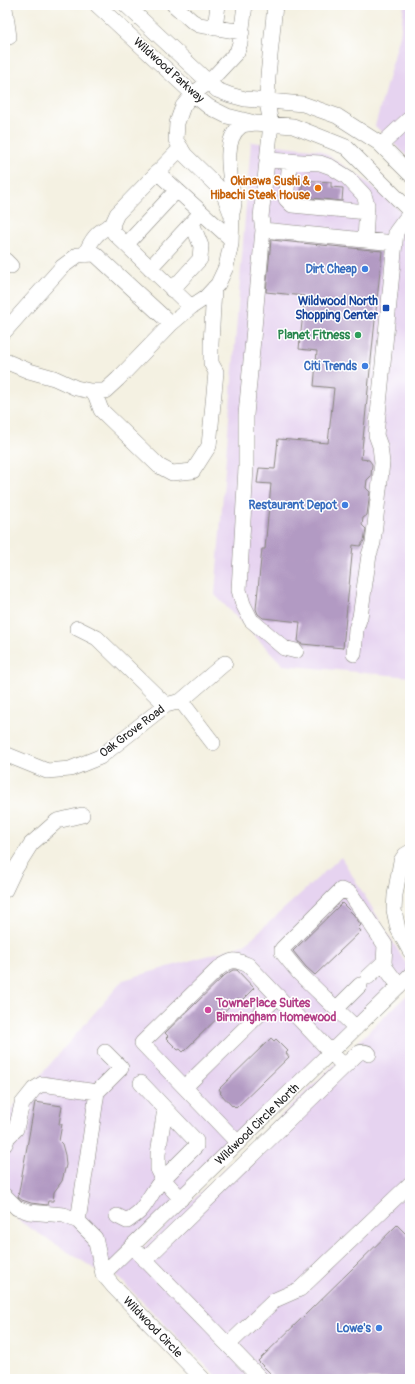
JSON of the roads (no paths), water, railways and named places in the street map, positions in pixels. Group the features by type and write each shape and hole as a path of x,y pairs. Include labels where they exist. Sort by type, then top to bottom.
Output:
{"street":[{"name":"Wildwood Parkway","path":"97,5 209,107 227,116 255,123 293,126 346,147 410,212"},
{"name":"Wildwood Parkway","path":"126,5 217,90 245,99 303,104 337,116 381,145 408,169"},
{"path":"174,5 187,10 199,25 242,32"},
{"path":"215,28 218,5"},
{"path":"232,216 224,195 217,186 185,155 176,140 177,122 183,106 193,94 209,82 236,52 240,43 245,5"},
{"path":"275,5 267,102 271,124 261,217 262,230 246,415 246,468 239,590 243,604 251,620 284,648 296,651"},
{"path":"5,8 9,36"},
{"path":"381,145 410,118"},
{"path":"5,362 54,378 76,388 105,391 171,324 190,307 206,297 218,284 226,267 231,239 234,203 229,161 230,146 233,134 241,126 255,123"},
{"path":"181,148 117,214 112,225 114,233 190,307"},
{"path":"267,160 320,163 331,167 347,177 364,195 367,205 365,240"},
{"path":"290,161 286,198 292,205 367,212"},
{"path":"157,172 177,190 197,217 231,239"},
{"path":"126,245 177,190"},
{"path":"354,654 356,629 360,617 368,555 373,543 382,463 380,446 376,435 396,232 410,212"},
{"path":"150,268 197,217"},
{"path":"172,290 200,259 201,246 197,217"},
{"path":"85,255 90,242 103,228 112,225"},
{"path":"262,230 395,243"},
{"path":"5,331 62,267 78,255 95,254 171,324"},
{"path":"94,391 101,410 159,466 172,473 193,471 209,446 216,372 211,363 214,288"},
{"path":"77,628 97,638 174,703 213,743"},
{"name":"Oak Grove Road","path":"5,754 47,771 70,769 100,757 174,703 225,662"},
{"path":"5,890 14,871 31,844 57,821 82,815"},
{"path":"410,852 405,855 401,861 394,910 398,929 410,951"},
{"path":"356,1028 298,973 284,956 282,949 341,890 350,893 385,945 384,962 387,971 405,981"},
{"path":"238,1143 142,1043 228,961 236,960 248,965 344,1066"},
{"path":"336,1009 384,962"},
{"name":"Wildwood Circle North","path":"104,1274 405,981"},
{"path":"185,1088 278,996"},
{"path":"145,1260 344,1066 361,1051 369,1054"},
{"path":"78,1221 97,1092 121,1068 105,1052"},
{"path":"117,1216 127,1221 139,1212 155,1187 196,1146 196,1141 141,1083"},
{"path":"5,1144 8,1137 16,1129 22,1104 34,1089 42,1084 97,1092"},
{"path":"165,1109 158,1154 158,1169 163,1179 181,1199"},
{"path":"228,1345 275,1300 300,1289 410,1184"},
{"path":"5,1196 17,1208 29,1212 64,1215 78,1221 95,1238 104,1274"},
{"path":"132,1246 260,1379"},
{"name":"Wildwood Circle","path":"104,1274 113,1286 204,1379"}],"place":[{"name":"Okinawa Sushi & Hibachi Steak House","path":"318,188"},
{"name":"Dirt Cheap","path":"365,269"},
{"name":"Wildwood North Shopping Center","path":"386,308"},
{"name":"Planet Fitness","path":"358,335"},
{"name":"Citi Trends","path":"365,366"},
{"name":"Restaurant Depot","path":"345,505"},
{"name":"TownePlace Suites Birmingham Homewood","path":"208,1010"},
{"name":"Lowe's","path":"379,1328"}]}
